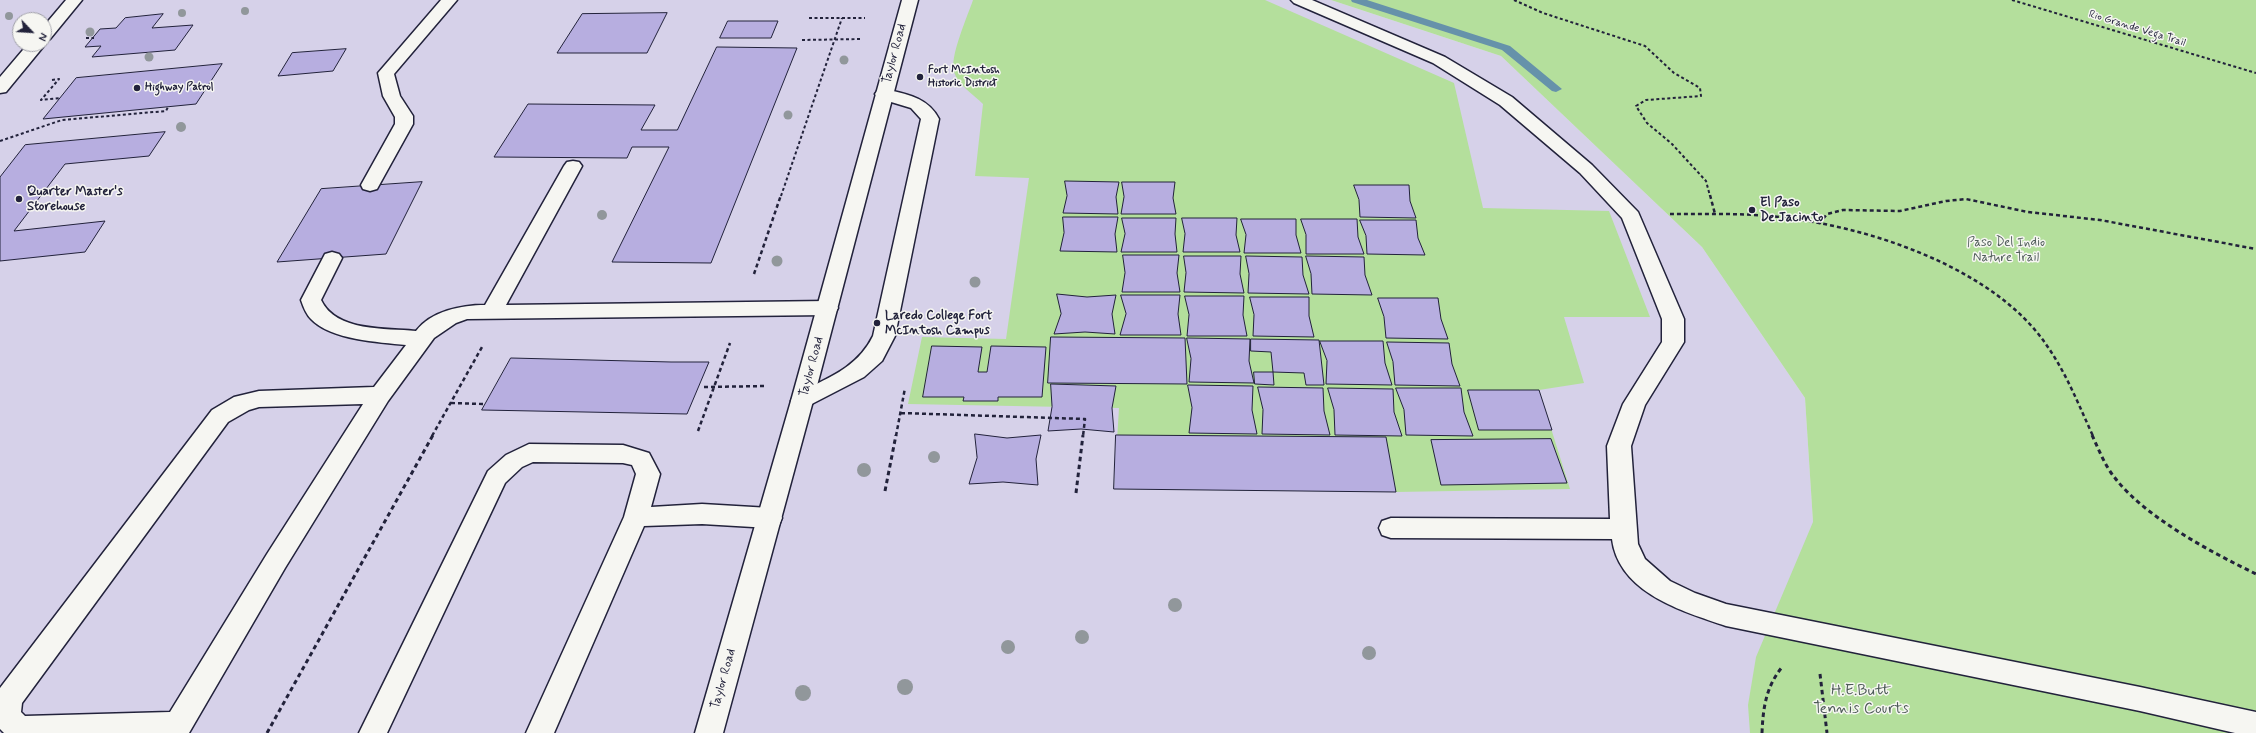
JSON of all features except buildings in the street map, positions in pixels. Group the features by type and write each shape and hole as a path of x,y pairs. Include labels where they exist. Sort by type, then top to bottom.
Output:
{"street":[{"path":"52,26 74,0"},
{"path":"370,186 404,124 404,116 395,106 389,90 386,73 449,0"},
{"name":"Taylor Road","path":"709,733 828,308 910,0"},
{"path":"1299,0 1439,60 1506,101 1586,169 1631,216 1673,319 1673,342 1634,404 1619,446 1625,544 1635,566 1661,589 1686,601 1726,615 2140,699 2256,725"},
{"path":"0,88 30,52"},
{"path":"802,401 856,372 874,356 884,336 930,119 928,111 917,104 884,94"},
{"path":"492,311 573,166"},
{"path":"332,258 311,300 318,314 334,324 348,330 422,338"},
{"path":"380,395 259,399 242,403 220,416 8,699 6,716 19,729 175,729 276,561 380,395 426,333 449,318 465,312 492,311 742,310 828,308"},
{"path":"373,733 496,477 514,461 529,453 623,454 641,459 648,474 636,517 540,733"},
{"path":"636,517 702,514 770,518"},
{"path":"1391,528 1623,529"}],"path":[{"path":"1514,0 1543,13 1645,46 1674,73 1700,88 1701,96 1646,100 1636,106 1647,123 1672,144 1706,181 1715,214"},
{"name":"Rio Grande Vega Trail","path":"2012,0 2256,73"},
{"path":"809,18 865,18"},
{"path":"698,431 742,310 842,18"},
{"path":"802,40 866,40"},
{"path":"48,80 59,79 41,100 60,98"},
{"path":"0,141 62,120 166,111 168,107"},
{"path":"1819,224 1827,214 1843,210 1900,211 1946,201 1966,199 2028,212 2100,220 2256,249"},
{"path":"1631,216 1715,214 1766,216 1819,224 1878,240 1932,260 1980,284 2002,298 2031,327 2061,367 2097,448 2113,476 2133,497 2161,520 2198,544 2256,574"},
{"path":"267,733 485,341"},
{"path":"704,387 772,386"},
{"path":"885,491 905,388"},
{"path":"451,403 483,404"},
{"path":"901,413 1085,419 1076,493"},
{"path":"1819,668 1827,733"}],"shaded area":[{"name":"Laredo College Fort McIntosh Campus","path":"0,0 1331,0 1501,56 1702,247 1805,398 1813,522 2256,733 0,733"}],"green space":[{"path":"973,0 1265,0 1454,83 1483,208 1609,211 1650,317 1564,317 1584,383 1539,390 1570,489 1396,492 1114,489 1119,408 908,404 922,337 1006,339 1029,178 975,176 983,104 959,81 954,72 953,66 956,47"},
{"name":"Paso Del Indio Nature Trail","path":"1331,0 2256,0 2256,733 1750,733 1748,705 1756,657 1813,522 1805,398 1702,247 1501,56"}],"waterway":[{"path":"1356,0 1506,48 1556,89"}],"place":[{"name":"Fort McIntosh Historic District","path":"920,77"},
{"name":"Highway Patrol","path":"137,88"},
{"name":"Quarter Master's Storehouse","path":"19,199"},
{"name":"El Paso De Jacinto","path":"1752,210"},
{"name":"Laredo College Fort McIntosh Campus","path":"877,323"}],"park label":[{"name":"H.E.Butt Tennis Courts","path":"1861,701"}]}
